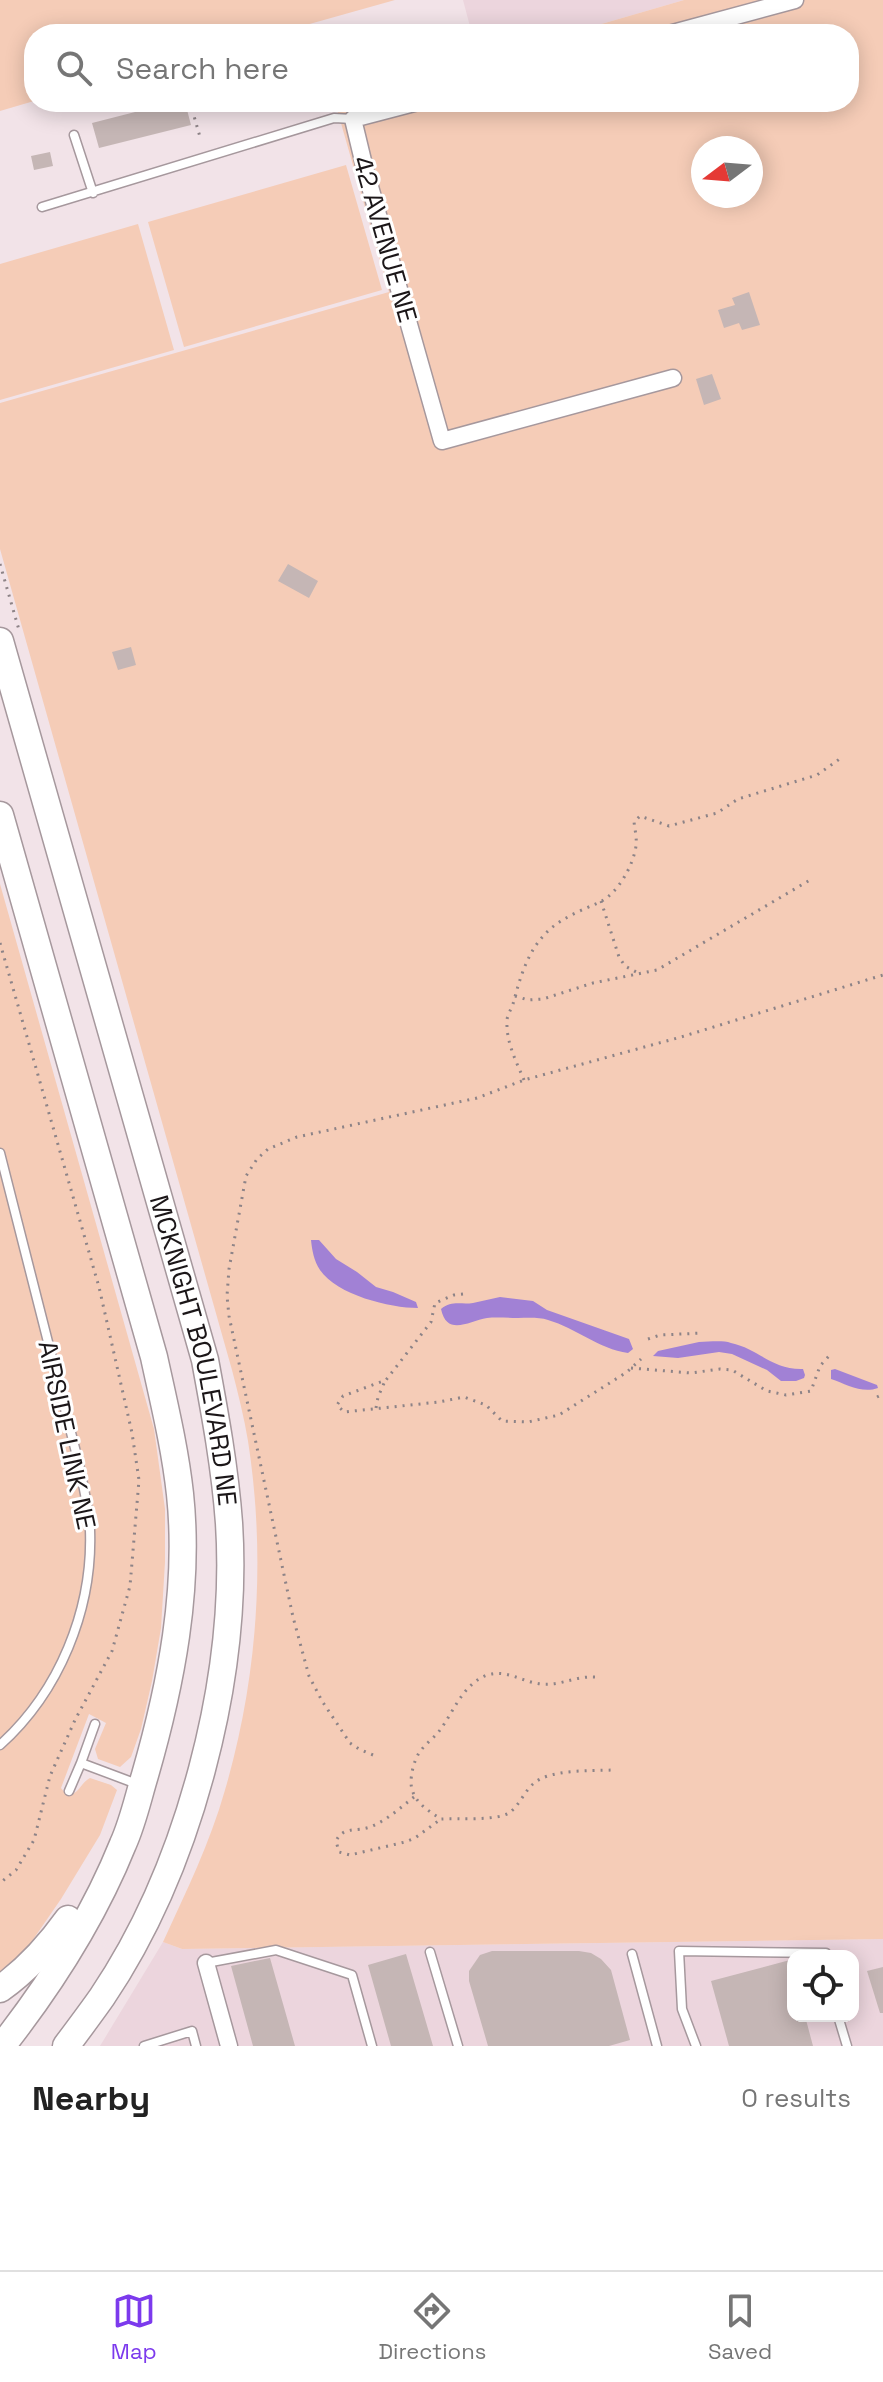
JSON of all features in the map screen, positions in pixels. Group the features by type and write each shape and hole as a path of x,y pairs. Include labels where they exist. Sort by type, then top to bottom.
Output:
{"main road":[{"name":"MCKNIGHT BOULEVARD NE","path":"0,641 205,1360 223,1458 229,1526 224,1657 211,1732 190,1812 143,1926 103,1995 66,2046"},
{"name":"MCKNIGHT BOULEVARD NE","path":"0,815 154,1357 180,1495 182,1548 179,1611 159,1728 124,1843 94,1906 34,2006 2,2046"},
{"path":"0,1989 28,1968 49,1946 108,1856 124,1843"}],"street":[{"path":"706,24 795,0"},
{"name":"42 AVENUE NE","path":"380,112 353,119 442,441 673,378"},
{"path":"206,1963 229,2046"}],"lane":[{"path":"42,207 334,118 353,119"},
{"path":"74,135 93,193"},
{"name":"AIRSIDE LINK NE","path":"0,1153 79,1464 90,1531 82,1607 72,1639 37,1706 0,1745"},
{"path":"69,1791 95,1724"},
{"path":"81,1763 142,1786"},
{"path":"206,1963 276,1950 352,1975 372,2046"},
{"path":"696,2046 682,2009 679,1951 787,1952"},
{"path":"430,1952 458,2046"},
{"path":"632,1954 657,2046"},
{"path":"840,2022 847,2046"},
{"path":"144,2046 192,2031 196,2046"}],"path":[{"path":"193,112 200,137"},
{"path":"524,1080 510,1046 506,1019 530,955 548,931 579,910 601,901 620,883 630,867 636,845 634,822 640,816 669,826 717,813 738,799 817,775 841,758"},
{"path":"514,996 528,1000 543,999 593,983 657,970 810,880"},
{"path":"601,901 619,957 625,966 640,974"},
{"path":"373,1755 350,1743 309,1676 293,1617 229,1316 229,1269 246,1176 257,1159 268,1149 297,1137 477,1098 524,1080 681,1037 883,975"},
{"path":"376,1408 386,1380 431,1322 435,1303 463,1294"},
{"path":"648,1339 660,1335 703,1333"},
{"path":"631,1368 691,1373 732,1370 767,1391 786,1395 811,1391 820,1366 829,1356"},
{"path":"386,1380 343,1396 337,1405 344,1412 464,1397 486,1405 502,1421 528,1422 559,1415 641,1359"},
{"path":"877,1397 883,1394"},
{"path":"441,1819 414,1796 411,1782 414,1766 419,1754 438,1733 468,1686 482,1677 503,1673 539,1684 554,1684 580,1676 595,1677"},
{"path":"414,1796 373,1826 339,1834 336,1841 339,1852 350,1855 405,1842 441,1819 506,1814 540,1778 612,1770"}],"shaded area":[{"path":"0,0 395,0 310,24 24,24 24,104 0,111"},
{"path":"463,0 684,0 601,24 469,24"},
{"path":"684,0 883,0 883,1939 182,1949 163,1942 219,1810 245,1704 256,1617 254,1484 232,1370 0,549 0,403 389,292 338,112 859,112 859,24 601,24"},
{"path":"346,165 382,290 184,347 148,222"},
{"path":"138,224 174,350 0,400 0,264"},
{"path":"0,884 154,1429 165,1509 165,1562 161,1628 152,1681 131,1757 120,1767 98,1759 95,1749 106,1723 89,1714 61,1788 71,1795 90,1778 117,1790 100,1835 30,1944 0,1977"},
{"path":"311,1240 319,1240 336,1259 376,1287 416,1302 418,1308 379,1303 339,1286 318,1267"},
{"path":"500,1297 533,1301 547,1310 629,1339 633,1349 628,1353 617,1351 541,1318 491,1318 453,1325 444,1318 441,1309 453,1304"},
{"path":"699,1342 741,1346 774,1363 803,1369 805,1375 796,1381 781,1381 767,1370 732,1354 719,1352 678,1358 653,1356 658,1351"},
{"path":"831,1370 878,1388 860,1389 831,1379"},
{"path":"883,1939 883,2046 100,2046 163,1942 182,1949"}],"building":[{"path":"135,112 188,112 191,125 99,148 92,123"},
{"path":"50,152 53,166 34,170 31,156"},
{"path":"749,292 760,325 742,330 739,323 724,328 718,310 735,305 732,298"},
{"path":"712,374 721,399 704,405 696,379"},
{"path":"288,564 318,581 309,598 278,581"},
{"path":"131,647 136,665 118,670 112,652"},
{"path":"492,1951 579,1951 601,1959 611,1970 630,2040 609,2046 488,2046 469,1981 469,1971 480,1955"},
{"path":"406,1954 433,2046 391,2046 368,1965"},
{"path":"270,1958 295,2046 253,2046 231,1966"},
{"path":"787,1961 787,2022 807,2022 813,2046 729,2046 711,1981"},
{"path":"883,1967 883,2013 880,2013 867,1971"}]}
